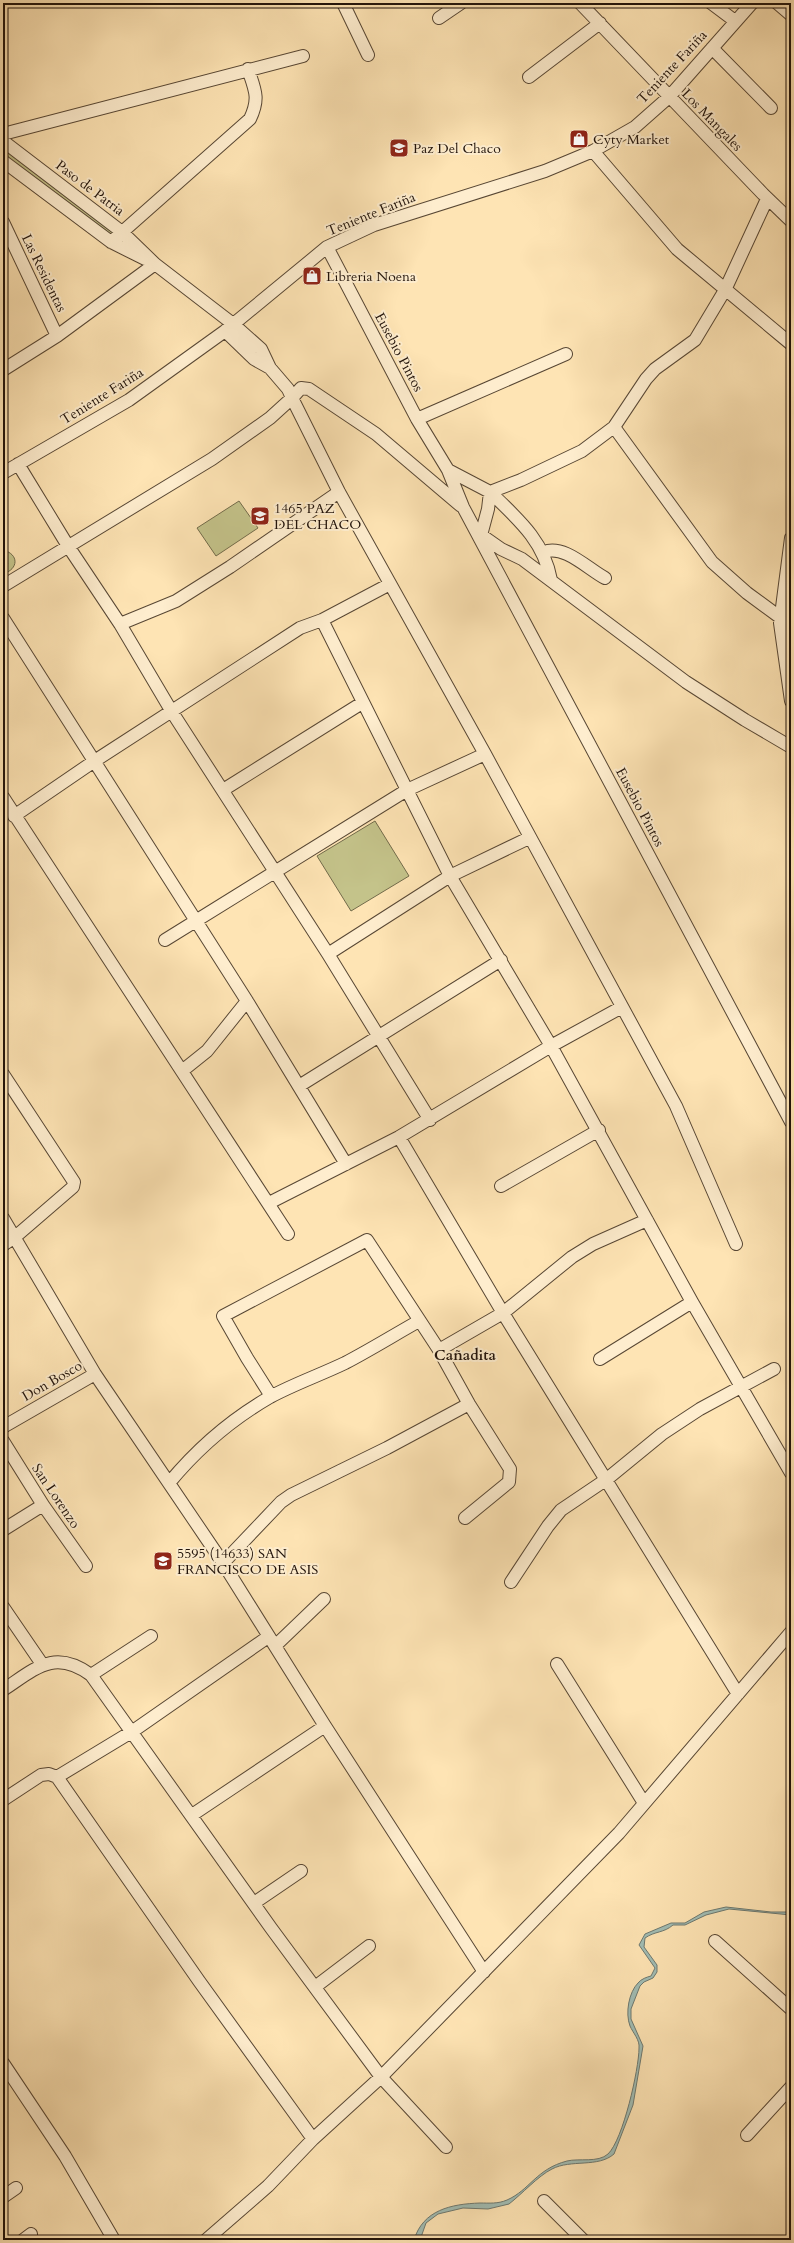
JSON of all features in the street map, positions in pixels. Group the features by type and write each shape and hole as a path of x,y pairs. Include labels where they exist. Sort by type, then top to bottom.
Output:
{"street":[{"path":"343,3 368,55"},
{"path":"438,18 461,3"},
{"name":"Los Mangales","path":"580,3 669,97 791,221"},
{"path":"711,3 735,21"},
{"name":"Teniente Fariña","path":"3,472 129,400 229,327 327,247 374,225 545,171 593,151 635,127 669,97 752,3"},
{"path":"777,3 791,15"},
{"path":"529,77 600,23"},
{"path":"712,48 770,108"},
{"path":"3,134 248,69 303,56"},
{"path":"111,242 250,119 256,106 257,94 248,69"},
{"name":"Paso de Patria","path":"3,141 122,232 155,264 229,327 261,349 270,368 288,390 339,492 485,754 529,838 676,1106 736,1244"},
{"path":"593,151 677,249 791,344"},
{"name":"Paso de Patria","path":"3,161 111,242 155,264"},
{"path":"490,492 522,480 582,451 614,427 646,379 655,369 695,340 725,290 767,198"},
{"name":"Las Residentas","path":"3,222 57,336"},
{"name":"Eusebio Pintos","path":"327,247 417,419 448,470 463,507 791,1122"},
{"path":"3,370 57,336 155,264"},
{"path":"417,419 566,354"},
{"path":"3,586 212,459 270,418 303,388 313,392 376,434 463,507"},
{"path":"614,427 712,562 747,593 781,618"},
{"path":"18,464 68,546 120,624 172,712 223,790 274,873 328,954 430,1120"},
{"path":"448,470 490,492 534,537 544,552 551,580"},
{"path":"120,624 176,601 230,567 339,492"},
{"path":"490,492 488,509 480,537 522,559 686,682 745,720 791,747"},
{"path":"791,538 781,618 791,700"},
{"path":"544,552 550,550 558,551 571,556 605,578"},
{"path":"14,816 93,762 300,628 322,620 390,584"},
{"path":"3,618 93,762 247,1001 346,1164"},
{"path":"322,620 450,876 501,960 599,1130 692,1302 791,1473"},
{"path":"223,790 362,702"},
{"path":"165,940 407,790 485,754"},
{"path":"3,797 288,1234"},
{"path":"328,954 450,876 529,838"},
{"path":"299,1086 501,960"},
{"path":"182,1071 207,1051 247,1001"},
{"path":"269,1203 430,1120 551,1046 622,1007"},
{"path":"3,1074 74,1182 73,1187 15,1237 3,1245"},
{"path":"501,1186 599,1130"},
{"path":"399,1137 503,1313 607,1479 738,1694"},
{"path":"3,1218 95,1374 223,1564 324,1726 484,1972"},
{"path":"439,1350 503,1313 572,1257 593,1244 648,1220"},
{"path":"272,1396 246,1358 223,1316 367,1240 439,1350 469,1404 510,1469 511,1475 509,1482 465,1518"},
{"path":"600,1359 692,1302"},
{"path":"169,1483 183,1466 207,1442 244,1413 272,1396 346,1362 419,1321"},
{"path":"511,1582 555,1516 607,1479 662,1434 700,1409 774,1370"},
{"name":"Don Bosco","path":"3,1427 95,1374"},
{"path":"223,1564 281,1502 291,1495 387,1448 469,1404"},
{"name":"San Lorenzo","path":"3,1441 43,1505 86,1566"},
{"path":"3,1530 43,1505"},
{"path":"57,1777 133,1731 272,1642 324,1598"},
{"path":"3,1607 42,1664"},
{"path":"206,2240 268,2186 313,2139 381,2077 619,1833 791,1632"},
{"path":"91,1675 151,1636"},
{"path":"3,1690 42,1664 62,1662 76,1666 91,1675 133,1731 254,1903 381,2077 446,2147"},
{"path":"557,1664 644,1803"},
{"path":"192,1815 324,1726"},
{"path":"3,1800 41,1775 49,1774 57,1777 199,1981 313,2139"},
{"path":"254,1903 301,1871"},
{"path":"715,1941 791,2009"},
{"path":"315,1987 369,1946"},
{"path":"3,2063 65,2156 114,2240"},
{"path":"747,2135 791,2087"},
{"path":"3,2197 16,2188"},
{"path":"544,2201 583,2240"}],"green space":[{"path":"3,145 115,231 109,236 3,155"},
{"path":"239,501 258,528 216,556 197,528"},
{"path":"3,550 12,555 15,562 12,569 3,574"},
{"path":"375,821 409,876 351,911 317,856"}],"water":[{"path":"726,1907 771,1912 791,1912 791,1915 729,1909 706,1915 685,1925 673,1925 670,1928 645,1938 644,1947 657,1965 657,1972 653,1978 644,1982 640,1986 631,2009 631,2019 643,2046 633,2105 614,2154 600,2161 567,2164 552,2169 509,2204 488,2209 463,2208 438,2214 426,2223 420,2240 414,2240 418,2230 431,2215 449,2207 480,2203 494,2203 507,2200 522,2191 540,2174 556,2165 572,2160 588,2160 604,2157 608,2154 614,2146 629,2104 638,2058 639,2045 630,2026 628,2015 630,1997 638,1983 642,1979 651,1976 655,1968 639,1945 645,1934 671,1923 685,1923 704,1912"}],"place":[{"name":"Cyty Market","path":"579,139"},
{"name":"Paz Del Chaco","path":"399,148"},
{"name":"Libreria Noena","path":"312,276"},
{"name":"1465 PAZ DEL CHACO","path":"260,516"},
{"name":"5595 (14633) SAN FRANCISCO DE ASIS","path":"163,1561"}],"district":[{"name":"Cañadita","path":"465,1355"}]}
